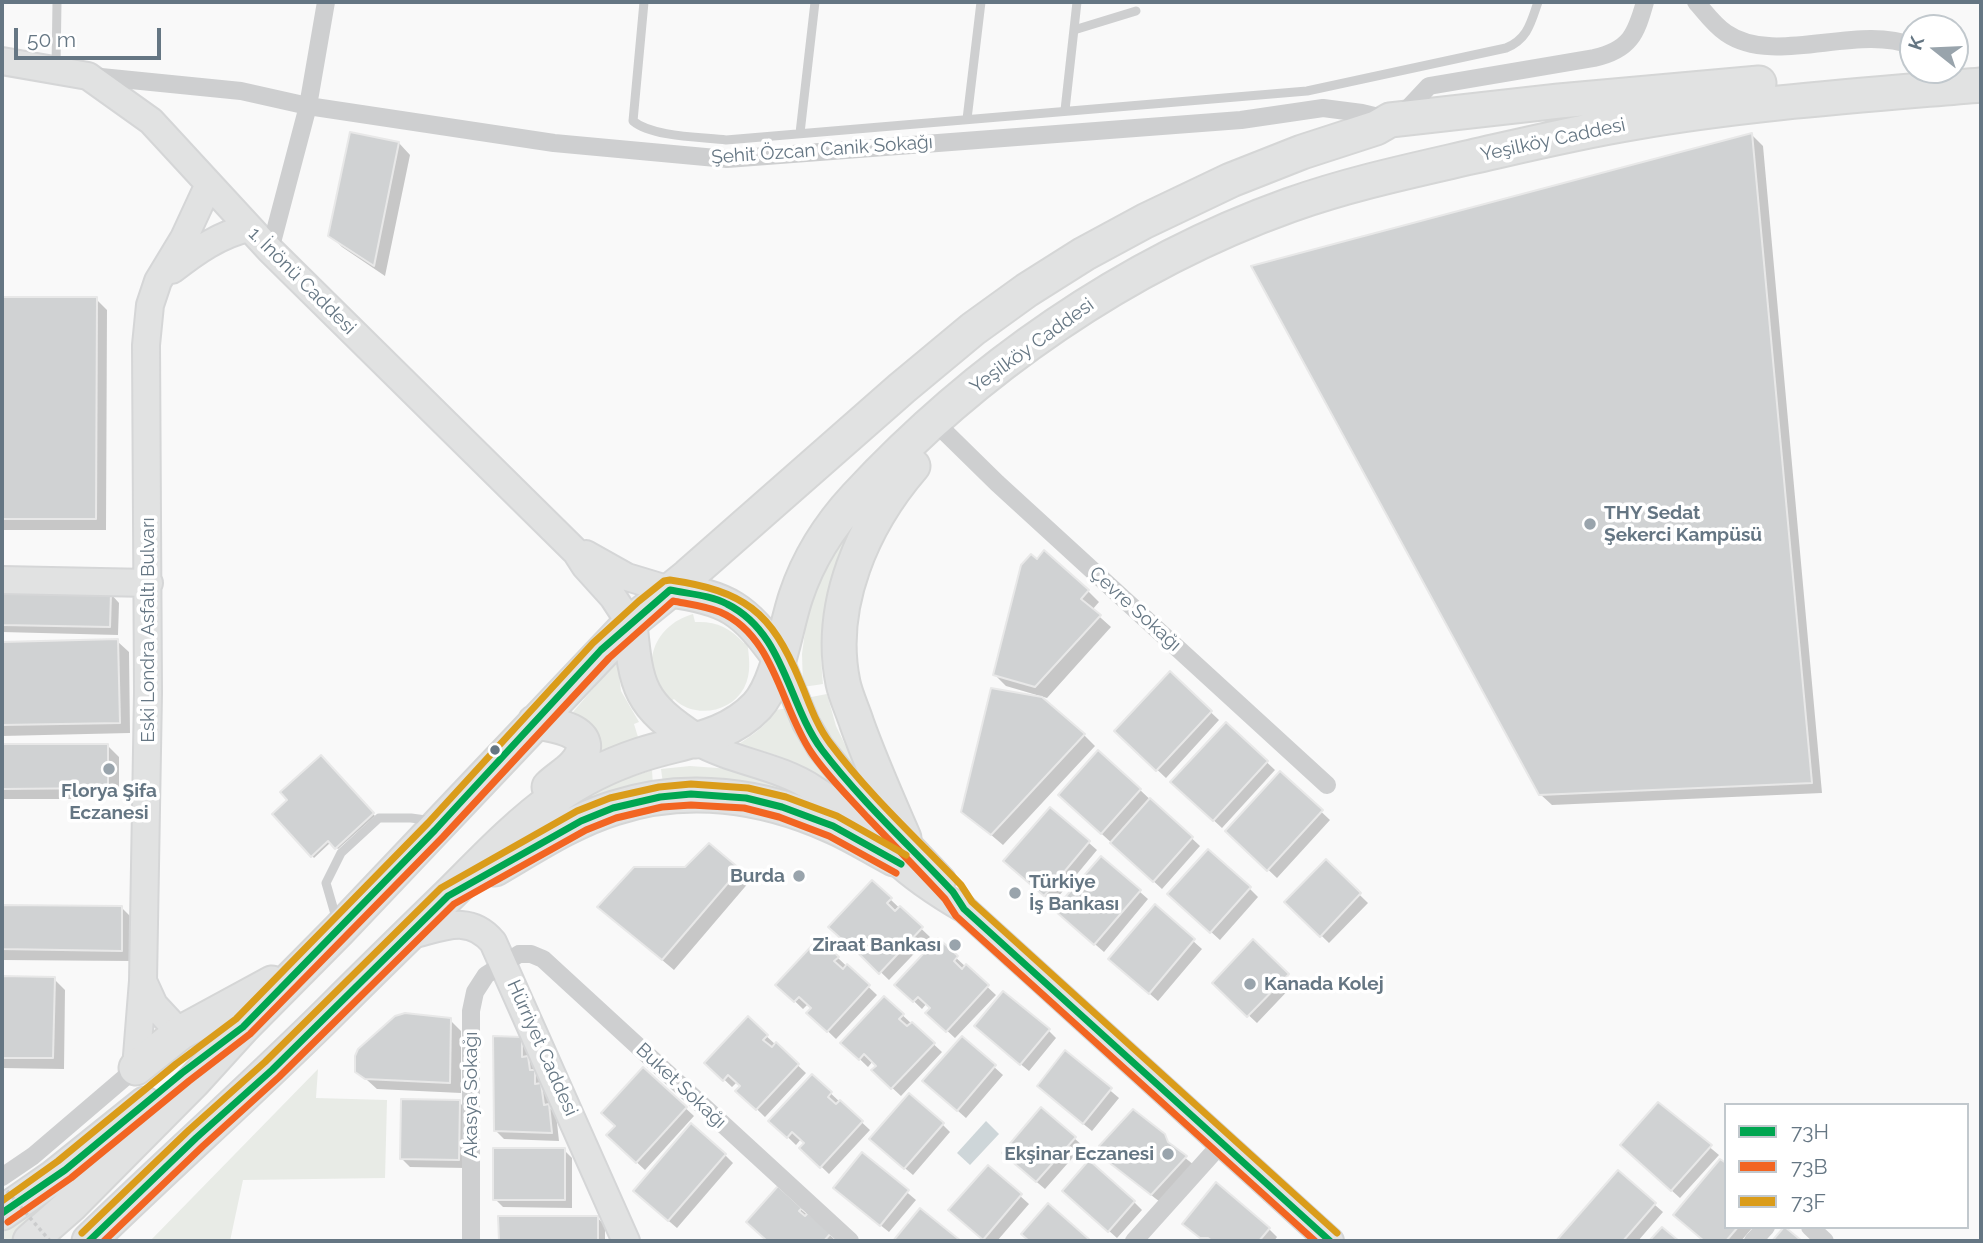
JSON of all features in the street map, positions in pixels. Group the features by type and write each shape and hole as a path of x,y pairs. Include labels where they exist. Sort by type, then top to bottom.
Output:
{"highway":[{"name":"Yeşilköy Caddesi","path":"243,1027 339,930 630,623 973,329 1084,254 1231,180 1376,128 1394,119 1559,101 1899,71"},
{"name":"Yeşilköy Caddesi","path":"272,1070 407,936 525,823 555,798 610,767 652,751 719,733 757,706 772,681 797,594 811,560 832,526 854,499 989,373 1122,283 1214,236 1287,206 1335,190 1451,162 1634,122 1784,103 1981,85"},
{"path":"899,849 844,685 839,653 840,621 856,561 872,524 890,494 945,432 989,373"},
{"path":"670,590 713,598 728,604 750,621 778,656"},
{"path":"630,623 633,658 644,695 660,715 696,741"},
{"path":"525,823 547,789 575,765 582,753 582,743 578,735 568,728 535,722"},
{"path":"448,897 581,821 639,801 691,794 746,798 782,807 899,849"},
{"path":"136,1068 180,1033 305,965"},
{"path":"4,1194 28,1197 101,1141 200,1057 243,1027"},
{"path":"30,1241 160,1116 243,1027"},
{"path":"89,1241 196,1138 272,1070"},
{"path":"120,1241 272,1070"}],"main road":[{"name":"1. İnönü Caddesi","path":"2,61 88,76 150,121 270,250 576,552"},
{"name":"Eski Londra Asfaltı Bulvarı","path":"136,1068 143,981 149,583 146,345 150,305 158,281 184,238 209,184"},
{"path":"158,281 200,248 238,230 249,228"},
{"path":"576,552 593,557 627,577 670,590"},
{"path":"576,552 613,597 630,623"},
{"path":"2,580 149,583"},
{"path":"778,656 806,723 820,747 899,849 947,899 964,908 1329,1241"},
{"path":"696,741 789,775 813,788 880,842 899,849"},
{"name":"Hürriyet Caddesi","path":"407,936 457,924 478,927 486,934 504,963 626,1241"},
{"path":"143,981 154,1005 180,1033"}],"street":[{"path":"270,250 308,106 327,2"},
{"path":"1394,119 1429,86 1594,58 1618,50 1635,32 1645,2"},
{"path":"1696,2 1725,33 1756,46 1890,38 1899,41"},
{"name":"Şehit Özcan Canik Sokağı","path":"88,76 241,91 308,106 554,143 727,159 1241,120 1323,108 1394,119"},
{"name":"Çevre Sokağı","path":"945,432 997,483 1327,785"},
{"name":"Buket Sokağı","path":"504,963 519,954 531,954 543,959 850,1241"},
{"name":"Akasya Sokağı","path":"471,1241 471,1011 475,992 486,975 504,963"},
{"path":"4,1194 33,1156 136,1068"},
{"path":"1134,1241 1221,1144"},
{"path":"1812,1229 1825,1241"}],"lane":[{"path":"56,70 57,2"},
{"path":"645,2 633,121 653,131 726,140 1307,92 1506,48 1520,41 1527,33 1538,2"},
{"path":"800,133 815,2"},
{"path":"967,119 981,2"},
{"path":"1065,110 1077,2"},
{"path":"1074,30 1136,12"},
{"path":"339,930 326,883 341,853 379,818 411,818 441,823"}],"path":[{"path":"4,1194 50,1241"}],"shaded area":[{"path":"858,520 839,561 827,599 822,639 823,684 803,687 802,654 807,616 817,582 853,521"},
{"path":"693,614 695,622 716,624 744,643 747,640 747,682 738,697 721,708 701,711 682,705 674,699 668,703 653,677 654,651 659,639 667,628"},
{"path":"616,662 621,691 639,722 634,724 638,737 595,753 588,723 573,712"},
{"path":"827,694 836,726 862,780 847,770 806,698"},
{"path":"788,708 806,748 823,770 853,800 799,765 737,745 759,730 776,710"},
{"path":"690,766 764,775 825,809 663,784 661,769"},
{"path":"652,770 653,786 561,815 609,785"},
{"path":"318,1069 316,1098 387,1100 385,1178 243,1180 230,1241 150,1241"},
{"path":"986,1121 999,1134 970,1165 957,1153"},
{"path":"79,1179 10,1241 2,1241 2,1226"}],"building":[{"path":"350,132 399,142 374,266 328,236"},
{"name":"THY Sedat Şekerci Kampüsü","path":"1752,133 1812,783 1539,795 1251,266"},
{"path":"2,297 97,297 96,519 2,519"},
{"path":"1044,550 1089,590 1081,599 1101,615 1035,687 993,675 1021,565 1031,554 1037,559"},
{"path":"2,590 111,593 110,627 2,625"},
{"path":"118,639 120,723 2,725 2,642"},
{"path":"1170,671 1212,711 1156,771 1114,731"},
{"path":"991,688 1042,697 1085,734 991,835 961,812"},
{"path":"1226,722 1268,761 1213,821 1170,782"},
{"path":"2,744 108,744 108,788 2,789"},
{"path":"1098,750 1141,789 1101,834 1058,795"},
{"path":"321,755 374,813 335,849 328,841 311,857 272,814 287,800 280,792"},
{"path":"1280,771 1323,810 1267,871 1225,831"},
{"path":"1150,798 1193,837 1153,882 1110,843"},
{"path":"1050,807 1090,841 1044,896 1003,861"},
{"path":"709,843 740,869 662,960 597,907 634,867 685,867"},
{"path":"1208,849 1251,887 1210,933 1167,894"},
{"path":"1101,856 1141,890 1094,945 1054,910"},
{"path":"1326,859 1361,893 1320,937 1284,902"},
{"path":"872,880 892,898 887,903 895,911 900,906 923,927 879,974 859,954 864,950 852,938 847,944 828,927"},
{"path":"1155,904 1195,939 1149,994 1108,959"},
{"path":"2,905 122,906 122,951 2,949"},
{"path":"819,938 839,957 834,961 843,969 847,964 870,985 827,1032 806,1013 811,1008 799,997 794,1002 775,985"},
{"path":"938,938 958,956 954,961 962,969 966,964 989,985 946,1032 925,1013 930,1008 918,997 913,1002 894,985"},
{"path":"1253,939 1289,974 1247,1017 1212,983"},
{"path":"2,976 55,977 53,1058 2,1058"},
{"path":"1003,991 1050,1029 1020,1065 974,1026"},
{"path":"884,996 904,1014 899,1019 907,1026 912,1022 935,1043 891,1089 871,1070 876,1066 864,1054 859,1060 840,1043"},
{"path":"405,1013 451,1018 450,1083 365,1079 355,1072 358,1049 395,1016"},
{"path":"748,1016 768,1035 763,1040 772,1047 776,1042 799,1064 756,1110 735,1091 740,1086 728,1075 723,1081 704,1063"},
{"path":"493,1036 522,1037 522,1057 528,1056 530,1070 535,1070 535,1084 541,1083 544,1105 549,1104 552,1133 494,1131"},
{"path":"962,1036 996,1065 957,1111 922,1081"},
{"path":"1065,1050 1112,1088 1083,1124 1037,1086"},
{"path":"643,1067 687,1107 636,1163 606,1135 615,1126 601,1113"},
{"path":"812,1074 832,1092 828,1097 836,1104 840,1100 863,1121 820,1168 799,1148 804,1143 792,1132 787,1138 768,1121"},
{"path":"909,1093 944,1123 904,1169 869,1139"},
{"path":"401,1099 460,1100 459,1160 400,1159"},
{"path":"1658,1102 1712,1145 1671,1191 1620,1145"},
{"path":"1041,1107 1076,1137 1036,1182 1002,1153"},
{"path":"1133,1109 1165,1134 1168,1142 1187,1156 1151,1195 1098,1154 1099,1146"},
{"path":"691,1123 726,1154 668,1221 633,1191"},
{"path":"493,1148 565,1148 565,1200 493,1200"},
{"path":"862,1152 909,1190 880,1226 833,1188"},
{"path":"1720,1159 1724,1162 1724,1229 1736,1229 1726,1241 1704,1241 1673,1215"},
{"path":"1089,1160 1135,1201 1108,1232 1062,1191"},
{"path":"988,1165 1022,1194 983,1240 948,1210"},
{"path":"1618,1170 1656,1203 1623,1241 1556,1241"},
{"path":"1216,1182 1270,1228 1259,1241 1212,1241 1200,1238 1182,1224"},
{"path":"778,1186 802,1208 799,1211 805,1216 808,1213 831,1233 824,1241 767,1241 746,1222"},
{"path":"1048,1203 1091,1241 1029,1241 1021,1234"},
{"path":"920,1208 961,1241 893,1241"},
{"path":"498,1216 598,1216 598,1241 499,1241"},
{"path":"1662,1227 1679,1241 1649,1241"},
{"path":"1782,1229 1787,1229 1802,1241 1772,1241"}],"transit line":[{"name":"73F","path":"2,1201 58,1161 176,1064 236,1019 428,823 593,643 639,601 664,581 670,580 736,598 766,621 789,657 817,721 830,743 877,798 961,885 972,902 1337,1233"},
{"name":"73H","path":"2,1213 65,1170 182,1073 243,1027 435,830 601,650 670,590 714,599 746,617 761,632 773,651 810,731 822,750 869,805 953,892 964,909 1330,1241"},
{"name":"73B","path":"8,1222 71,1178 250,1034 443,837 609,658 673,601 720,612 738,623 765,655 801,734 817,761 945,899 956,916 1315,1241"},
{"name":"73F","path":"82,1233 189,1130 265,1062 441,888 577,811 610,798 659,787 691,784 748,788 786,797 837,816 906,855"},
{"name":"73H","path":"89,1241 196,1138 272,1070 448,896 581,821 613,808 660,797 691,794 746,798 782,807 833,826 901,864"},
{"name":"73B","path":"104,1241 279,1077 454,904 586,830 616,818 662,807 691,805 744,808 779,817 829,836 896,873"}],"place":[{"name":"THY Sedat Şekerci Kampüsü","path":"1590,524"},
{"name":"Florya Şifa Eczanesi","path":"109,769"},
{"name":"Burda","path":"799,876"},
{"name":"Türkiye İş Bankası","path":"1015,893"},
{"name":"Ziraat Bankası","path":"955,945"},
{"name":"Kanada Kolej","path":"1250,984"},
{"name":"Ekşinar Eczanesi","path":"1168,1154"}]}
